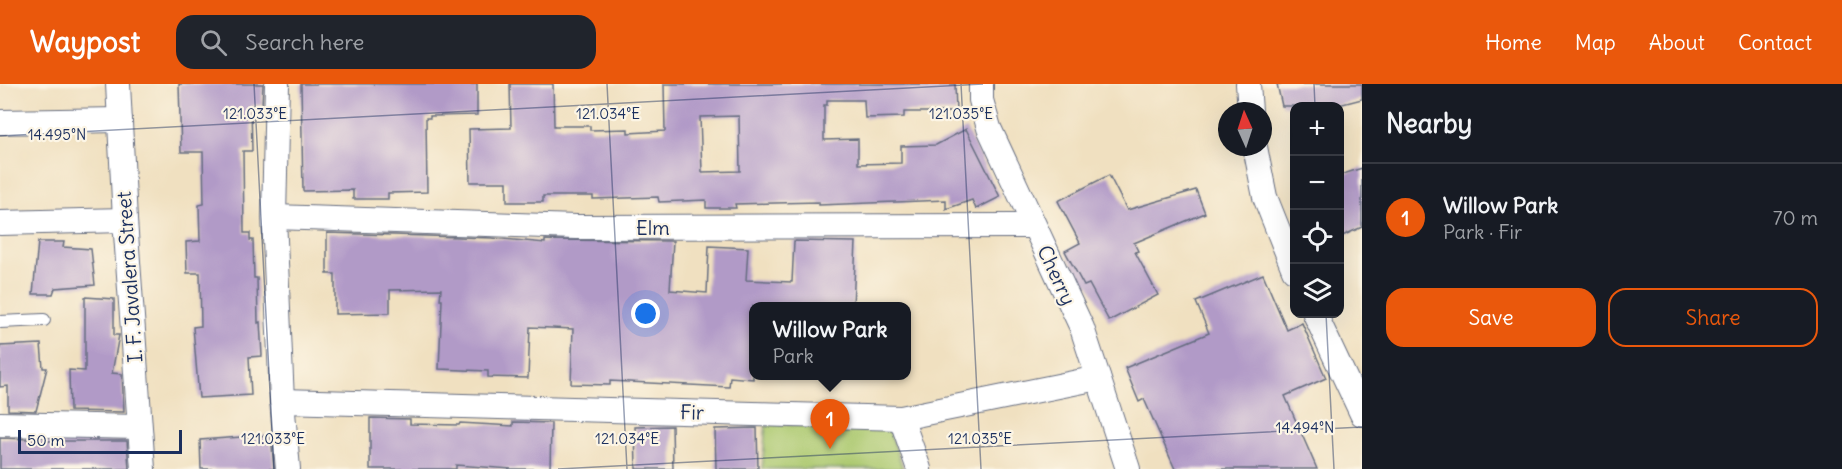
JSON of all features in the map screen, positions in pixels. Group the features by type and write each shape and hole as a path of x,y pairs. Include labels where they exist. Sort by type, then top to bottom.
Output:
{"street":[{"name":"I. F. Javalera Street","path":"118,84 125,220 143,469"},
{"path":"277,84 274,217 282,402 288,469"},
{"name":"Cherry","path":"981,84 981,100 989,128 1082,328 1128,469"},
{"path":"1248,84 1249,102"},
{"path":"0,122 120,120"},
{"path":"1257,156 1265,196 1292,264"},
{"name":"Elm","path":"274,217 576,227 1033,226"},
{"path":"0,223 125,220"},
{"path":"1317,318 1362,414"},
{"name":"Fir","path":"282,402 901,418 1098,378"},
{"path":"901,418 919,469"},
{"path":"0,424 139,427"}],"lane":[{"path":"0,322 44,320"}],"green space":[{"path":"766,424 889,429 903,469 762,469"}],"building":[{"path":"179,84 263,84 262,105 251,106 252,151 243,151 244,233 250,233 250,240 253,240 254,278 257,278 258,323 260,322 262,356 249,357 251,395 199,398 193,327 201,326 200,273 187,273 186,242 200,241 199,205 204,204 203,152 181,152"},
{"path":"301,84 477,84 477,115 426,118 427,192 388,193 388,199 353,199 353,190 303,191"},
{"path":"510,84 553,84 554,126 590,126 590,130 628,129 628,133 665,131 664,84 955,84 956,112 904,112 904,117 865,118 864,100 827,100 827,105 824,105 824,140 858,139 858,164 901,163 901,146 936,145 966,129 1000,197 976,209 972,200 946,209 946,200 819,205 819,202 735,204 736,208 706,208 706,200 659,202 658,197 593,199 593,196 543,196 543,202 507,202 507,182 470,182 469,129 511,128","holes":["739,116 740,171 702,172 700,117"]},
{"path":"1277,84 1362,84 1362,99 1344,104 1290,102 1290,106 1282,106"},
{"path":"1362,168 1362,227 1344,235 1344,210 1344,174"},
{"path":"1109,175 1127,210 1196,190 1205,213 1134,243 1138,251 1135,252 1158,295 1109,321 1089,284 1084,286 1065,251 1080,243 1058,201"},
{"path":"327,233 492,238 545,243 545,240 673,241 670,290 707,293 709,246 748,248 746,280 792,282 794,241 856,242 853,302 749,302 749,379 730,377 729,387 610,381 610,385 571,384 573,329 530,327 528,378 488,377 488,371 439,369 441,289 390,290 390,313 335,314 335,274 327,274"},
{"path":"38,242 64,242 63,247 91,249 95,285 55,288 53,294 33,294"},
{"path":"1263,274 1287,330 1302,323 1326,378 1285,396 1317,469 1175,469 1144,399 1139,402 1125,368 1209,333 1196,302"},
{"path":"85,297 114,299 114,335 119,335 112,373 122,374 124,412 70,411 69,370 85,371"},
{"path":"41,344 43,368 47,368 36,411 8,410 8,386 0,387 0,346"},
{"path":"370,418 410,419 410,424 459,425 460,423 513,426 513,422 551,423 550,469 456,465 456,469 370,469"},
{"path":"672,426 673,469 636,469 635,427"},
{"path":"757,428 758,469 716,469 715,429"},
{"path":"271,435 274,469 201,469 200,440"},
{"path":"0,438 29,439 28,441 127,441 129,469 0,469"}],"place":[{"name":"Willow Park","path":"830,449"}]}
